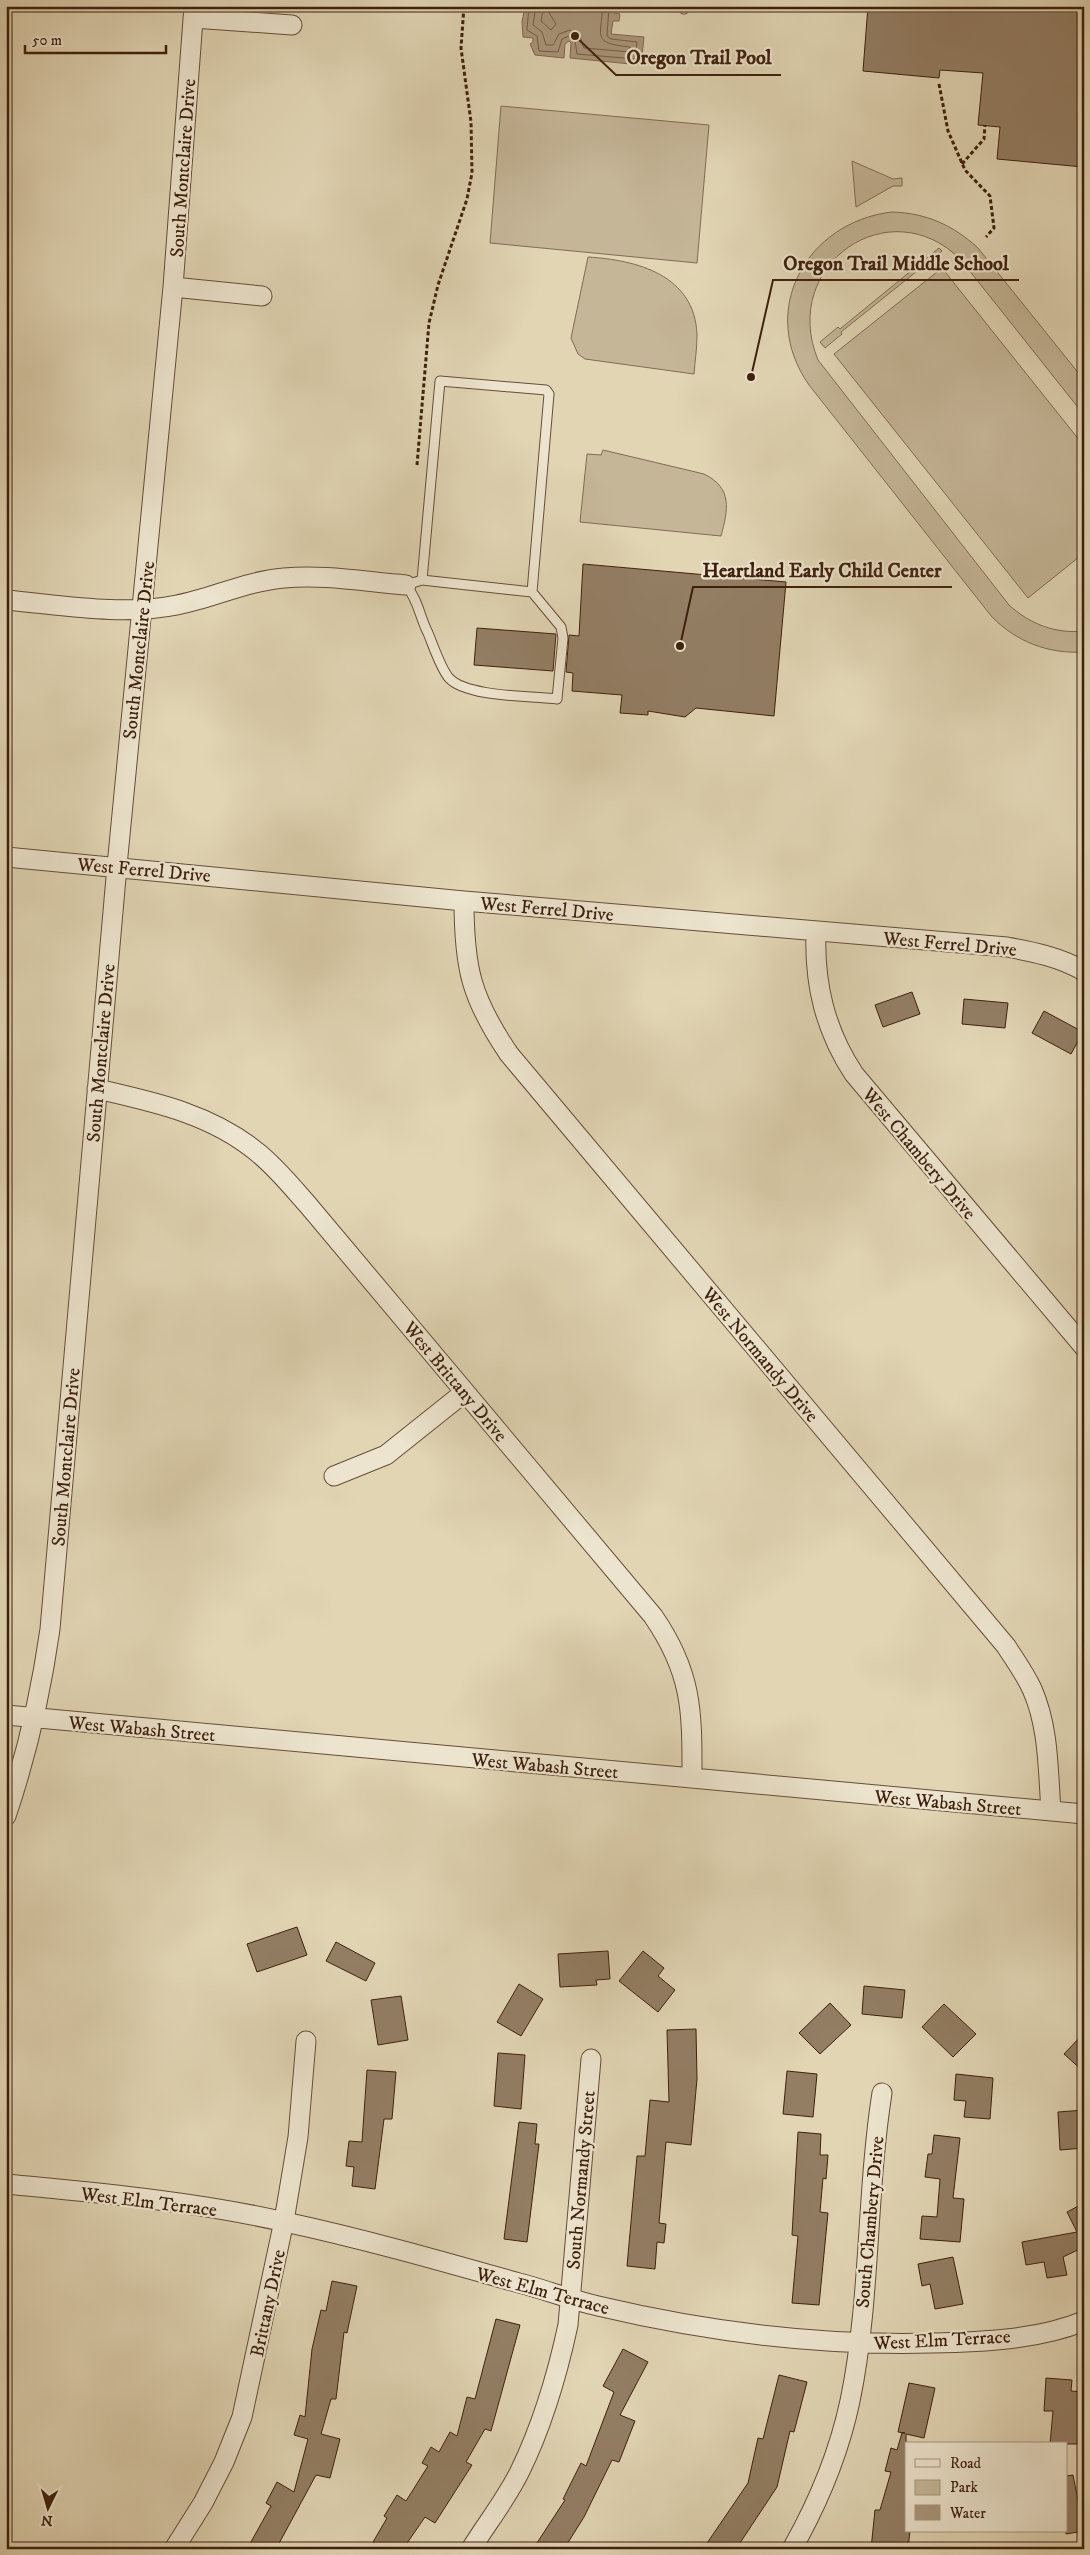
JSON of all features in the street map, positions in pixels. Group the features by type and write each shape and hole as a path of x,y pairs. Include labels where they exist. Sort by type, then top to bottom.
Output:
{"street":[{"name":"South Montclaire Drive","path":"6,1816 20,1775 35,1718 50,1629 117,866 173,287 193,12 292,25"},
{"path":"173,287 262,296"},
{"path":"6,600 98,608 143,608 176,605 255,583 284,578 305,577 414,583"},
{"name":"West Ferrel Drive","path":"6,857 117,866 464,901 1007,947 1038,952 1069,963 1084,971"},
{"name":"West Normandy Drive","path":"464,901 464,940 468,972 473,991 489,1026 509,1054 1006,1646 1032,1689 1039,1708 1046,1743 1051,1811"},
{"name":"West Chambery Drive","path":"816,931 816,974 820,994 835,1041 854,1074 1084,1347"},
{"name":"West Brittany Drive","path":"97,1089 152,1101 204,1118 228,1131 258,1152 308,1205 653,1616 667,1636 679,1663 689,1695 692,1713 692,1778"},
{"path":"334,1476 386,1455 465,1392"},
{"name":"West Wabash Street","path":"6,1715 1084,1814"},
{"name":"Brittany Drive","path":"174,2549 212,2487 242,2417 284,2222 298,2138 306,2041"},
{"name":"South Normandy Street","path":"470,2549 520,2472 542,2424 559,2368 568,2325 590,2059"},
{"name":"South Chambery Drive","path":"792,2549 821,2492 839,2446 850,2402 859,2343 882,2093"},
{"name":"West Elm Terrace","path":"6,2184 171,2202 284,2222 371,2242 570,2297 596,2306 703,2328 777,2337 859,2343 919,2343 1032,2335 1084,2322"}],"lane":[{"path":"440,381 546,390 549,394 532,592 561,627 563,638 557,699 461,687 449,678 426,631 414,583 440,381"},
{"path":"414,583 532,592"}],"path":[{"path":"416,469 429,323 438,285 467,199 472,173 471,122 461,48 464,6"},
{"path":"939,84 948,131 962,164 990,196 994,228 986,237"},
{"path":"962,164 984,139 985,126"}],"green space":[{"path":"501,106 709,125 697,263 490,243"},
{"path":"852,161 893,179 902,178 902,186 893,186 856,207"},
{"path":"892,212 916,215 938,222 959,233 978,248 1084,380 1084,415 961,260 933,240 903,232 874,235 848,247 827,268 814,294 810,325 818,360 1009,605 1026,618 1044,626 1063,631 1084,631 1084,652 1058,651 1034,645 1012,633 992,617 809,385 794,357 788,328 790,300 799,274 814,252 835,233 862,219"},
{"path":"939,248 942,251 841,332 842,334 825,348 820,342 838,327 840,329"},
{"path":"588,257 625,262 643,267 675,285 686,298 694,315 697,335 694,374 585,359 578,354 571,338"},
{"path":"942,268 1084,446 1084,553 1028,598 834,354"},
{"path":"603,450 704,474 713,480 720,486 726,500 721,536 580,522 587,454 601,455"}],"water":[{"path":"525,6 563,6 572,11 574,6 614,6 614,13 620,14 619,21 613,21 611,34 644,37 641,65 570,58 571,43 569,41 565,44 564,58 535,55 530,44 533,42 533,38 523,37 522,22"}],"building":[{"path":"868,6 1084,6 1083,167 997,159 1000,127 978,125 983,73 940,70 939,78 863,71"},
{"path":"583,564 786,582 774,716 696,708 685,717 648,711 648,715 620,713 622,695 572,691 573,673 566,672 569,635 579,636"},
{"path":"477,628 556,634 553,671 474,665"},
{"path":"912,992 920,1014 883,1027 875,1005"},
{"path":"964,999 1008,1003 1005,1028 962,1024"},
{"path":"1044,1011 1083,1032 1071,1054 1032,1033"},
{"path":"297,1927 307,1955 257,1972 247,1944"},
{"path":"336,1942 375,1963 366,1981 326,1961"},
{"path":"608,1951 610,1979 596,1980 597,1985 560,1987 558,1954"},
{"path":"643,1951 664,1968 658,1976 675,1990 658,2012 619,1981"},
{"path":"519,1984 543,1999 521,2036 497,2022"},
{"path":"864,1986 905,1990 902,2018 862,2014"},
{"path":"401,1996 408,2040 378,2045 371,2000"},
{"path":"830,2003 851,2025 820,2054 799,2033"},
{"path":"944,2004 976,2034 953,2057 922,2027"},
{"path":"696,2029 697,2079 691,2145 666,2142 659,2223 666,2224 664,2243 657,2242 655,2269 627,2266 637,2156 645,2156 650,2100 669,2102 667,2030"},
{"path":"1084,2033 1084,2072 1064,2054"},
{"path":"498,2053 525,2055 521,2109 494,2106"},
{"path":"367,2070 396,2072 392,2119 384,2119 375,2189 352,2186 354,2167 346,2166 349,2141 362,2142"},
{"path":"787,2071 817,2074 813,2117 783,2114"},
{"path":"956,2074 993,2078 990,2119 964,2117 966,2101 954,2100"},
{"path":"1084,2110 1084,2148 1060,2150 1058,2112"},
{"path":"519,2122 537,2124 535,2144 539,2144 527,2242 504,2239"},
{"path":"798,2132 821,2134 820,2155 828,2155 826,2179 823,2178 820,2212 828,2213 819,2305 792,2303 798,2236 792,2235"},
{"path":"934,2135 960,2138 953,2198 964,2199 960,2242 920,2239 922,2216 937,2217 940,2179 925,2177 928,2154 932,2154"},
{"path":"1084,2203 1084,2247 1063,2257 1067,2275 1047,2278 1044,2262 1026,2265 1022,2242 1077,2232 1067,2212"},
{"path":"953,2257 963,2304 935,2309 930,2284 922,2286 918,2264"},
{"path":"332,2281 357,2286 347,2333 344,2332 336,2399 331,2399 321,2434 340,2439 330,2478 316,2475 276,2549 247,2549 271,2506 266,2503 277,2482 294,2492 308,2439 294,2435 300,2415 305,2417 312,2349 321,2310 326,2311"},
{"path":"496,2319 520,2325 491,2431 485,2429 466,2462 472,2465 435,2523 425,2517 403,2549 369,2549 387,2518 384,2516 397,2495 406,2501 428,2466 422,2463 431,2447 439,2452 450,2432 457,2436 467,2397 475,2399"},
{"path":"623,2349 648,2362 620,2415 635,2421 619,2462 612,2460 584,2517 564,2549 533,2549 565,2500 563,2499 581,2463 586,2466 614,2392 603,2386"},
{"path":"779,2375 807,2382 794,2432 790,2431 777,2487 736,2549 703,2549 748,2483 758,2438 763,2439"},
{"path":"1046,2378 1072,2380 1071,2391 1084,2392 1078,2444 1050,2442 1053,2411 1044,2411"},
{"path":"909,2383 935,2388 924,2438 906,2434 905,2532 910,2532 908,2549 871,2549 875,2510 880,2510 891,2472 885,2471 891,2448 897,2450 902,2433 905,2433 898,2432"},
{"path":"1073,2475 1084,2531 1066,2534 1068,2532 1068,2476"}],"place":[{"name":"Oregon Trail Pool","path":"575,36"},
{"name":"Oregon Trail Middle School","path":"751,377"},
{"name":"Heartland Early Child Center","path":"680,646"}]}
